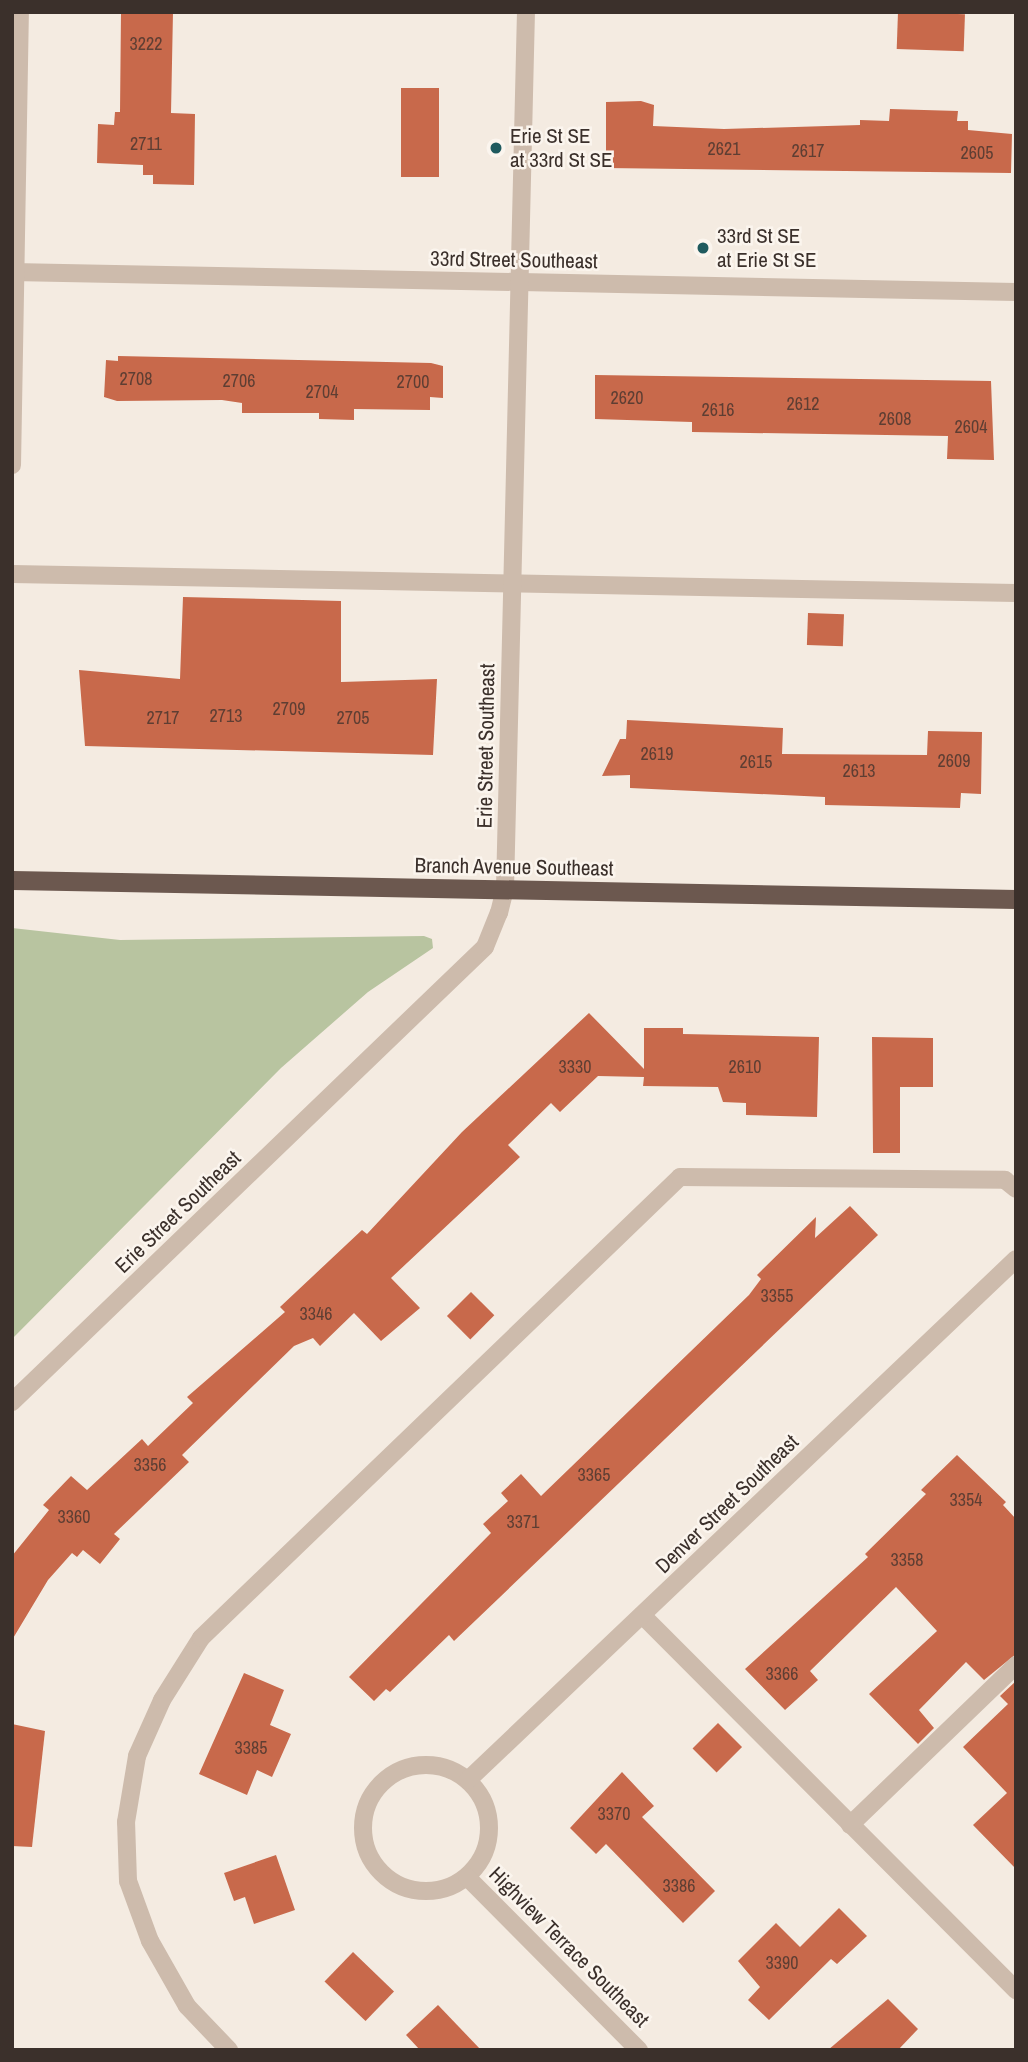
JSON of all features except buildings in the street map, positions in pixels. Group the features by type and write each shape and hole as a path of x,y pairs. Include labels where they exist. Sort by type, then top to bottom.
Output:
{"highway":[{"name":"Branch Avenue Southeast","path":"12,880 1016,899"}],"street":[{"path":"12,466 20,12"},
{"name":"Erie Street Southeast","path":"12,1402 485,947 505,889 526,12"},
{"name":"33rd Street Southeast","path":"14,272 1016,292"},
{"path":"12,574 513,580 1016,593"},
{"path":"229,2050 187,2006 150,1941 128,1881 126,1822 137,1756 162,1699 201,1638 680,1177 1005,1180 1016,1189"},
{"name":"Denver Street Southeast","path":"468,1780 1016,1259"},
{"path":"642,1615 1016,1990"},
{"path":"850,1825 1016,1665"},
{"path":"428,1764 468,1780 482,1797 489,1840 467,1877 447,1888 404,1888 371,1859 364,1816 379,1787 405,1768 428,1764"},
{"name":"Highview Terrace Southeast","path":"467,1877 628,2046"}],"green space":[{"path":"12,928 120,940 424,936 432,939 433,948 368,992 281,1068 12,1339"}],"place":[{"name":"Erie St SE at 33rd St SE","path":"496,148"},
{"name":"33rd St SE at Erie St SE","path":"703,248"}]}
